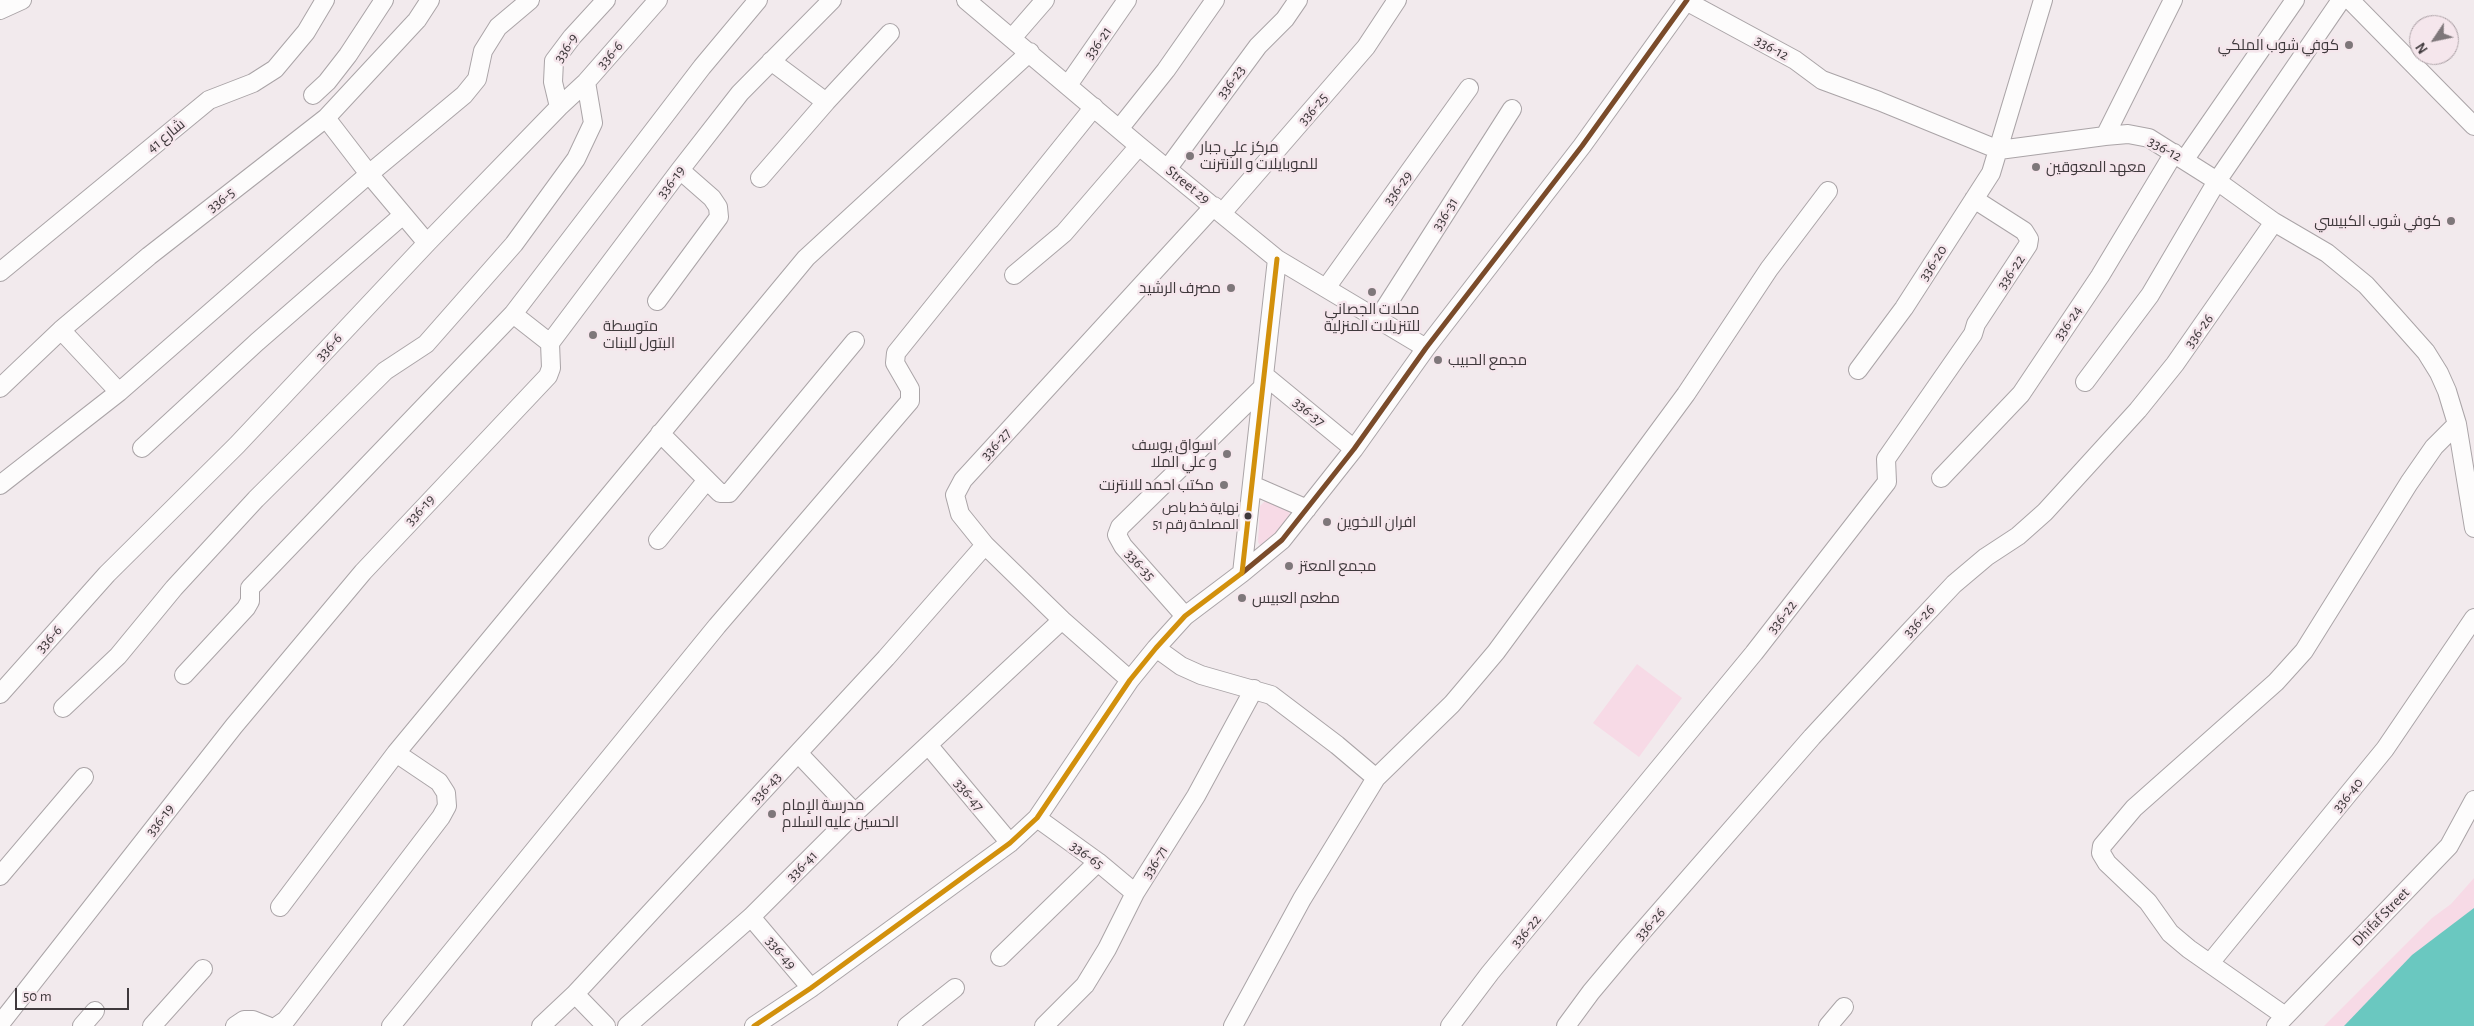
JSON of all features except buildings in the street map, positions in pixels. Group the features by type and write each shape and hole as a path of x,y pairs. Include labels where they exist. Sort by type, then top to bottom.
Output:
{"street":[{"path":"0,10 22,0"},
{"name":"شارع 41","path":"0,272 209,100 253,83 275,69 306,32 325,0"},
{"path":"313,95 327,82 348,55 384,0"},
{"name":"336-5","path":"0,388 62,330 149,256 326,118 416,20 430,0"},
{"path":"0,485 120,392 369,174 464,95 477,79 483,52 498,27 530,0"},
{"name":"336-9","path":"559,107 553,82 554,62 572,37 606,0"},
{"name":"336-6","path":"0,694 107,574 237,445 427,243 559,107 586,82 658,0"},
{"path":"184,675 246,608 250,601 250,588 513,314 702,67 758,0"},
{"name":"336-19","path":"0,1024 234,726 363,572 466,460 548,376 551,368 550,343 680,170 740,93 832,0"},
{"name":"Street 29","path":"966,0 1094,106 1138,146 1168,168 1277,259 1426,348"},
{"path":"1012,38 1045,0"},
{"name":"336-21","path":"1068,85 1126,0"},
{"path":"1119,129 1166,70 1215,0"},
{"name":"336-23","path":"1168,168 1258,46 1284,19 1298,0"},
{"name":"336-25","path":"1218,209 1366,47 1397,0"},
{"name":"336-20","path":"1858,370 1904,308 1991,173 2043,0"},
{"path":"2105,136 2173,0"},
{"name":"336-24","path":"1941,478 2021,394 2179,156 2295,0"},
{"path":"2085,382 2150,295 2217,181 2341,0"},
{"path":"2350,0 2474,126"},
{"path":"754,1026 811,988 1010,843 1037,818 1130,680 1156,648 1186,616 1282,540 1307,509 1354,449 1426,348 1582,146 1687,1"},
{"name":"336-12","path":"1687,1 1795,60 1822,80 1999,150 2105,136 2139,135 2179,156 2274,222 2327,253 2366,285 2426,352 2439,373 2447,391 2457,424 2474,528"},
{"path":"760,178 826,102 890,33"},
{"path":"280,907 396,753 806,258 1030,52"},
{"path":"771,61 826,102"},
{"path":"63,708 118,656 174,588 256,500 378,377 426,344 514,244 576,159 593,123 586,82"},
{"name":"336-29","path":"1326,288 1469,88"},
{"path":"391,1026 717,626 910,401 910,389 895,363 896,353 1094,106"},
{"name":"336-31","path":"1378,319 1512,109"},
{"path":"326,118 369,174 427,243"},
{"path":"1014,275 1064,233 1138,146"},
{"path":"657,301 719,217 718,207 712,198 680,170"},
{"path":"1233,1026 1302,899 1376,778 1452,704 1496,652 1686,394 1769,269 1828,191"},
{"name":"336-22","path":"1450,1026 1490,973 1754,653 1887,482 1886,459 1973,334 1979,319 2028,245 2029,239 2024,232 1974,199"},
{"name":"336-27","path":"1130,680 1062,620 985,545 960,514 955,495 963,480 1218,209"},
{"path":"142,448 257,342 403,215"},
{"name":"336-26","path":"1566,1026 1590,992 1812,737 1908,633 1954,584 1986,557 2018,536 2045,512 2138,410 2175,364 2274,222"},
{"path":"1242,573 1277,259"},
{"path":"513,314 550,343"},
{"path":"62,330 120,392"},
{"path":"660,433 720,493 728,493 855,341"},
{"name":"336-37","path":"1264,381 1354,449"},
{"name":"336-35","path":"1186,616 1123,546 1117,535 1120,527 1264,381"},
{"path":"2280,1021 2210,963 2170,933 2148,902 2107,863 2101,853 2102,846 2134,808 2276,682 2298,658 2409,483 2434,447 2457,424"},
{"path":"658,540 707,480"},
{"path":"1252,485 1307,509"},
{"name":"336-43","path":"541,1026 575,994 886,658 985,545"},
{"name":"336-40","path":"2210,963 2385,749 2474,618"},
{"name":"336-41","path":"627,1026 752,917 855,813 1062,620"},
{"path":"1156,648 1181,666 1201,675 1254,689 1271,696 1376,778"},
{"name":"336-71","path":"1044,1026 1085,985 1107,949 1135,893 1196,796 1254,689"},
{"name":"336-47","path":"929,746 1010,843"},
{"path":"276,1026 286,1020 441,817 447,806 446,793 439,782 396,753"},
{"path":"798,753 855,813"},
{"path":"0,876 84,777"},
{"name":"Dhifaf Street","path":"2280,1021 2449,846 2474,800"},
{"name":"336-65","path":"1037,818 1098,862 1135,893"},
{"path":"1000,957 1098,862"},
{"name":"336-49","path":"752,917 811,988"},
{"path":"152,1026 203,969"},
{"path":"907,1026 955,988"},
{"path":"575,994 606,1026"},
{"path":"1828,1026 1844,1007"},
{"path":"82,1026 95,1011"},
{"path":"235,1026 244,1020 253,1020 268,1026"}],"shaded area":[{"path":"1266,500 1289,510 1290,516 1268,546 1262,548 1258,542 1260,506"},
{"path":"1637,664 1682,698 1639,757 1593,723"},
{"path":"2474,878 2474,937 2381,1026 2324,1026 2432,918 2451,904"}],"water":[{"path":"2474,908 2474,1026 2344,1026 2412,955"}],"transit line":[{"path":"1242,573 1282,540 1354,449 1426,348 1582,146 1687,0"},
{"path":"754,1026 811,988 1010,843 1037,818 1130,680 1156,648 1185,616 1242,573 1277,259"}],"place":[{"name":"كوفي شوب الملكي","path":"2349,45"},
{"name":"مركز علي جبار للموبايلات و الانترنت","path":"1190,156"},
{"name":"معهد المعوقين","path":"2036,167"},
{"name":"كوفي شوب الكبيسي","path":"2451,221"},
{"name":"مصرف الرشيد","path":"1231,288"},
{"name":"محلات الجصاني للتنزيلات المنزلية","path":"1372,292"},
{"name":"متوسطة البتول للبنات","path":"593,335"},
{"name":"مجمع الحبيب","path":"1438,360"},
{"name":"اسواق يوسف و علي الملا","path":"1227,454"},
{"name":"مكتب احمد للانترنت","path":"1224,485"},
{"name":"نهاية خط باص المصلحة رقم 51","path":"1248,516"},
{"name":"افران الاخوين","path":"1327,522"},
{"name":"مجمع المعتز","path":"1289,566"},
{"name":"مطعم العبيس","path":"1242,598"},
{"name":"مدرسة الإمام الحسين عليه السلام","path":"772,814"}]}
